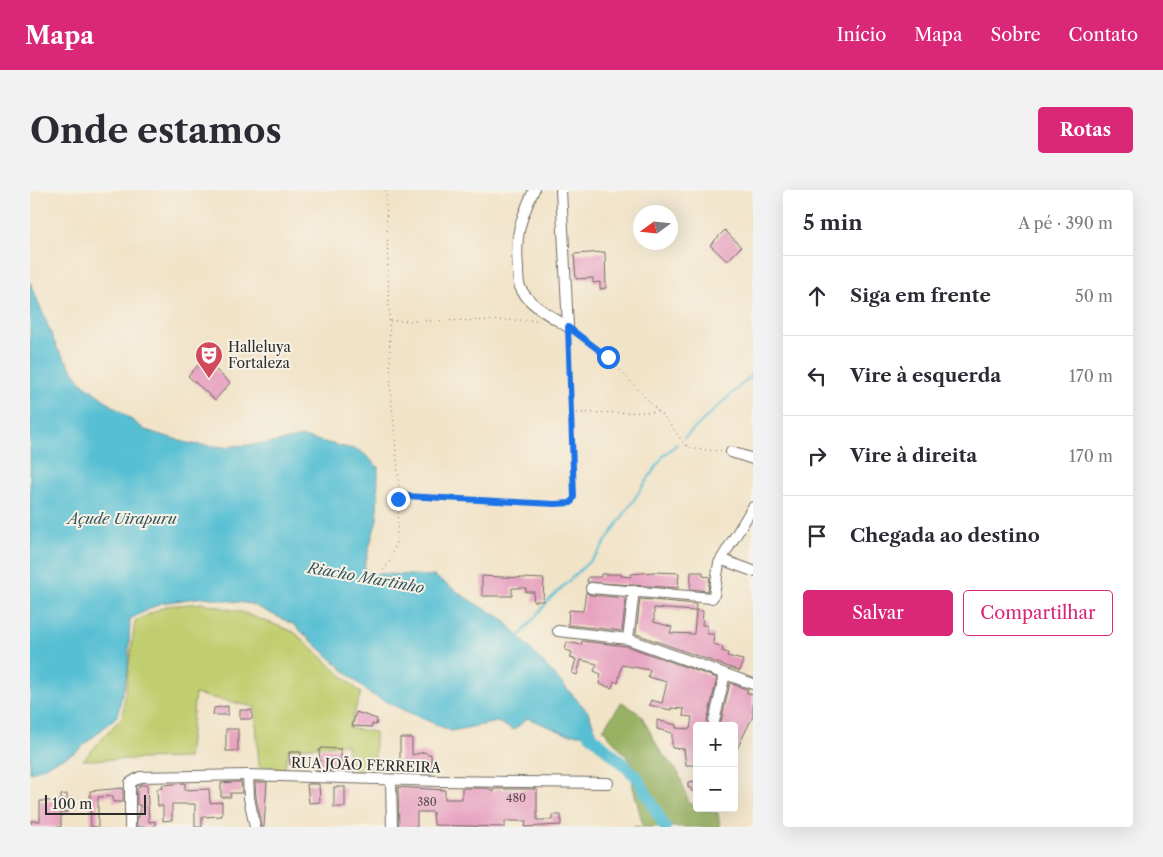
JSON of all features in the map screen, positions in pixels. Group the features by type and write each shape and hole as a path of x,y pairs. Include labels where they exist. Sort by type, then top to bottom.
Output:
{"street":[{"path":"534,190 520,221 516,236 520,286 531,300 568,327"},
{"path":"561,190 568,327"},
{"path":"731,452 753,459"},
{"path":"591,588 713,597 718,568 753,507"},
{"path":"723,560 753,571"},
{"path":"628,639 634,591"},
{"path":"558,631 628,639 753,684"},
{"path":"714,722 725,674"},
{"path":"248,774 249,798 255,827"},
{"name":"RUA JOÃO FERREIRA","path":"130,827 131,781 140,777 248,774 391,780 608,783"},
{"path":"391,780 392,827"}],"path":[{"path":"383,570 388,565 393,550 400,497 391,400 386,190"},
{"path":"390,320 546,322"},
{"path":"400,497 570,503 574,497 568,327"},
{"path":"568,327 608,357 658,412 679,440 688,447 731,452"},
{"path":"571,413 658,412"}],"green space":[{"path":"203,603 241,612 294,632 361,693 349,728 375,732 375,773 349,771 347,744 289,749 284,769 259,766 255,707 195,694 188,758 83,760 122,717 135,621 166,606"},
{"path":"622,702 641,715 660,751 678,772 689,803 693,804 693,812 718,813 720,827 634,827 643,826 633,787 631,762 603,729"}],"water":[{"name":"Açude Uirapuru","path":"30,282 57,348 82,383 145,430 191,444 224,447 272,443 303,437 361,451 378,467 377,519 364,567 366,573 434,576 471,601 503,619 588,712 600,741 581,734 567,734 527,718 514,730 497,722 451,731 369,693 293,624 251,604 204,597 161,603 130,619 128,670 117,716 76,752 30,773"}],"building":[{"path":"725,230 741,247 727,261 710,245"},
{"path":"605,252 606,288 600,289 600,282 593,283 593,278 576,279 574,254"},
{"name":"Halleluya Fortaleza","path":"204,359 230,383 215,400 188,376"},
{"path":"653,572 679,573 678,588 587,582 588,577 601,577 601,574 621,574 621,576 631,577 631,574"},
{"path":"691,572 703,572 703,576 710,577 708,591 690,589"},
{"path":"482,576 544,579 543,601 533,601 534,592 526,592 526,588 512,588 512,596 482,596"},
{"path":"586,592 590,595 626,598 622,631 568,625 569,610 583,611"},
{"path":"640,599 696,604 695,611 654,608 654,622 672,627 670,633 694,634 696,610 703,611 702,625 707,625 707,634 714,634 713,644 723,647 722,651 728,653 727,656 743,660 740,671 636,634"},
{"path":"582,641 626,646 717,678 707,722 693,722 693,765 686,765 684,749 672,748 672,733 657,729 657,720 676,725 676,728 690,729 692,717 683,716 684,709 671,708 671,710 649,705 651,700 662,703 667,682 648,677 650,670 622,665 618,683 614,681 612,688 599,684 601,674 594,671 597,664 581,660 577,675 572,673 576,659 570,658 572,652 565,650 567,642 581,645"},
{"path":"730,683 748,690 746,692 753,695 753,716 738,747 738,722 721,722"},
{"path":"228,706 228,715 213,715 214,708"},
{"path":"240,710 252,710 252,719 240,719"},
{"path":"356,712 377,719 376,725 372,724 372,727 352,726"},
{"path":"226,729 238,729 238,751 226,751"},
{"path":"400,738 412,738 412,755 425,752 428,755 431,754 432,774 408,773 408,768 394,768 393,772 380,769 380,759 400,762"},
{"path":"322,748 341,749 341,771 315,770 315,762 320,762 319,750"},
{"path":"289,752 301,752 301,765 290,765"},
{"path":"693,781 693,791 691,791 691,788 688,788 688,782"},
{"path":"241,782 242,793 230,793 231,797 221,797 221,783"},
{"path":"255,782 267,782 264,827 262,827 256,797"},
{"path":"185,783 185,790 209,789 210,803 222,802 222,816 202,817 202,827 195,827 195,804 172,804 172,820 163,821 163,806 158,806 157,789 163,788 162,785"},
{"path":"307,784 319,784 320,802 309,803"},
{"path":"140,785 147,785 149,822 155,821 155,827 137,827 140,805 137,805 137,789"},
{"path":"334,787 345,787 345,807 334,807"},
{"path":"398,787 445,790 445,799 462,799 462,788 488,788 494,792 494,789 537,789 537,820 552,820 552,815 561,815 561,825 525,827 526,821 505,821 505,827 434,825 433,812 417,812 417,827 399,827"},
{"path":"123,788 123,802 113,802 113,796 98,797 98,827 91,827 90,791"},
{"path":"67,794 68,812 61,812 61,827 31,827 31,821 40,821 40,801 61,801 61,795"}],"waterway":[{"path":"684,438 753,374"},
{"path":"518,638 549,600 598,553 664,455 677,444"},
{"name":"Riacho Martinho","path":"583,728 637,777 665,827"}],"place":[{"name":"Halleluya Fortaleza","path":"209,379"}],"route":[{"path":"398,499 406,496 481,498 555,504 571,503 574,497 568,327 608,357"}]}
